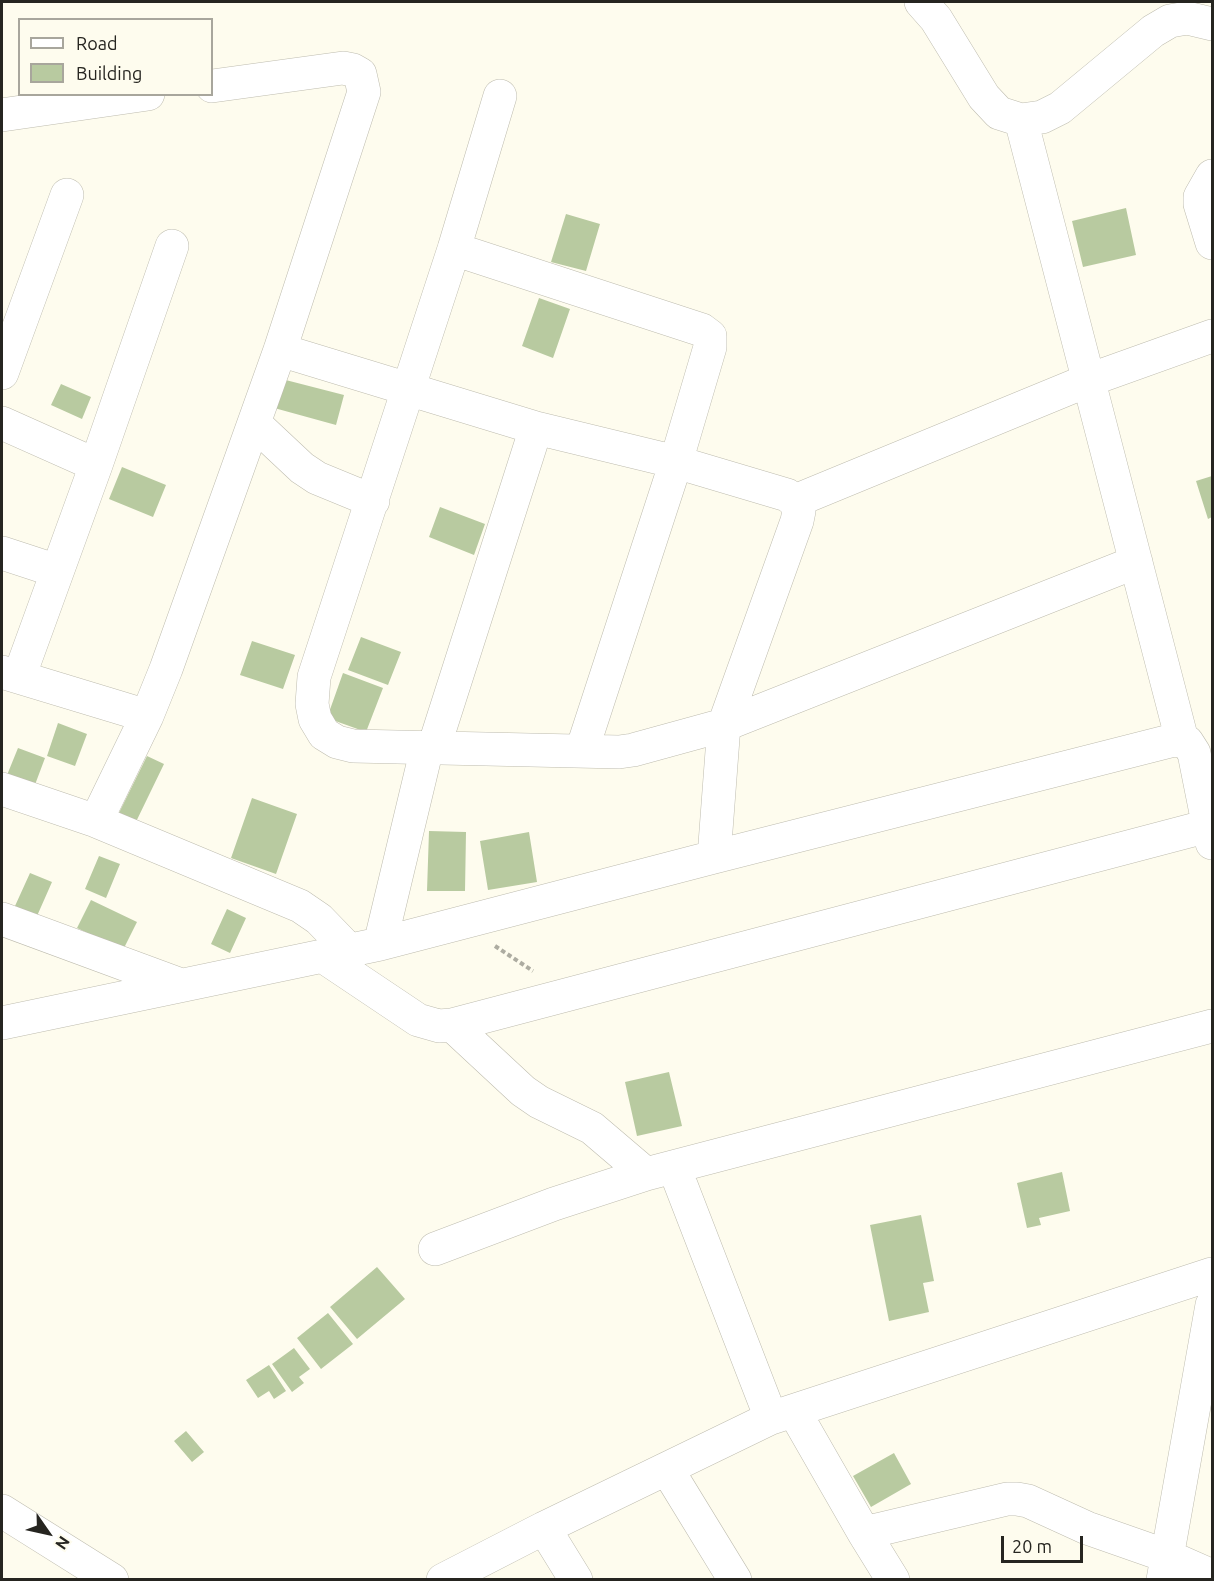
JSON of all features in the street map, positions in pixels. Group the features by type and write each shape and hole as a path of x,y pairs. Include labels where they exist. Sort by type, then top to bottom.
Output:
{"street":[{"path":"921,2 941,27 984,97 999,113 1021,120 1042,117 1060,108 1153,31 1170,21 1187,18 1212,24"},
{"path":"96,821 147,716 166,669 280,350 364,92 360,75 344,68 213,86"},
{"path":"2,115 134,96"},
{"path":"500,96 454,249 314,677 312,704 315,719 324,734 337,742 353,746 619,752 633,750 724,725 1136,562"},
{"path":"2,789 96,821 300,906 319,919 418,1020 439,1026 452,1025 568,994 1210,835 1194,753 1194,739 1136,562 1021,120"},
{"path":"1212,176 1200,197 1212,243"},
{"path":"2,374 67,195"},
{"path":"147,716 10,674 57,571 172,246"},
{"path":"454,249 702,330 710,336 710,347 676,462 582,750"},
{"path":"795,501 1089,380 1212,336"},
{"path":"280,350 536,428 676,462 787,495 795,501 799,511 797,521 724,725 714,857"},
{"path":"2,423 96,465"},
{"path":"254,423 302,468 317,478 373,501"},
{"path":"352,951 431,747 536,428"},
{"path":"2,553 57,571"},
{"path":"2,1023 352,951 1174,740 1194,739"},
{"path":"2,919 181,985"},
{"path":"452,1025 523,1091 539,1102 592,1128 660,1171 783,1414 893,1580"},
{"path":"435,1249 554,1204 660,1171 1212,1026"},
{"path":"444,1580 544,1528 783,1414 1212,1274"},
{"path":"1165,1568 1212,1305"},
{"path":"667,1469 735,1580"},
{"path":"864,1533 1017,1498 1087,1528 1165,1568 1212,1576"},
{"path":"2,1511 112,1580"},
{"path":"544,1528 576,1580"}],"path":[{"path":"459,922 568,994"}],"building":[{"path":"1126,208 1136,255 1083,267 1072,221"},
{"path":"566,214 600,224 586,271 551,262"},
{"path":"539,298 570,309 553,358 522,346"},
{"path":"274,377 344,395 336,425 267,406"},
{"path":"61,384 91,397 82,419 51,405"},
{"path":"122,467 166,485 153,517 109,499"},
{"path":"1212,476 1212,517 1208,519 1196,481"},
{"path":"440,507 485,524 474,555 429,537"},
{"path":"361,637 401,652 388,685 348,670"},
{"path":"252,641 295,655 283,689 240,675"},
{"path":"343,673 383,688 366,732 327,718"},
{"path":"58,723 87,734 75,766 47,756"},
{"path":"18,748 45,758 33,790 5,780"},
{"path":"147,756 164,764 133,828 116,819"},
{"path":"252,798 297,814 276,874 231,858"},
{"path":"429,831 466,832 465,891 427,891"},
{"path":"529,832 537,882 488,890 480,841"},
{"path":"99,856 120,864 106,898 85,889"},
{"path":"30,873 52,882 37,916 15,906"},
{"path":"91,900 137,922 123,950 77,928"},
{"path":"227,909 246,918 230,953 211,944"},
{"path":"669,1072 682,1126 637,1136 625,1082"},
{"path":"1062,1172 1070,1211 1039,1218 1041,1225 1027,1228 1017,1183"},
{"path":"921,1215 934,1281 923,1283 929,1312 889,1321 870,1225"},
{"path":"377,1267 405,1299 357,1339 330,1307"},
{"path":"328,1313 353,1344 321,1369 297,1338"},
{"path":"294,1348 310,1369 299,1377 304,1383 292,1392 272,1364"},
{"path":"269,1365 286,1391 274,1399 269,1391 258,1398 246,1380"},
{"path":"186,1431 204,1452 192,1462 174,1441"},
{"path":"894,1453 911,1484 871,1507 853,1476"}]}
